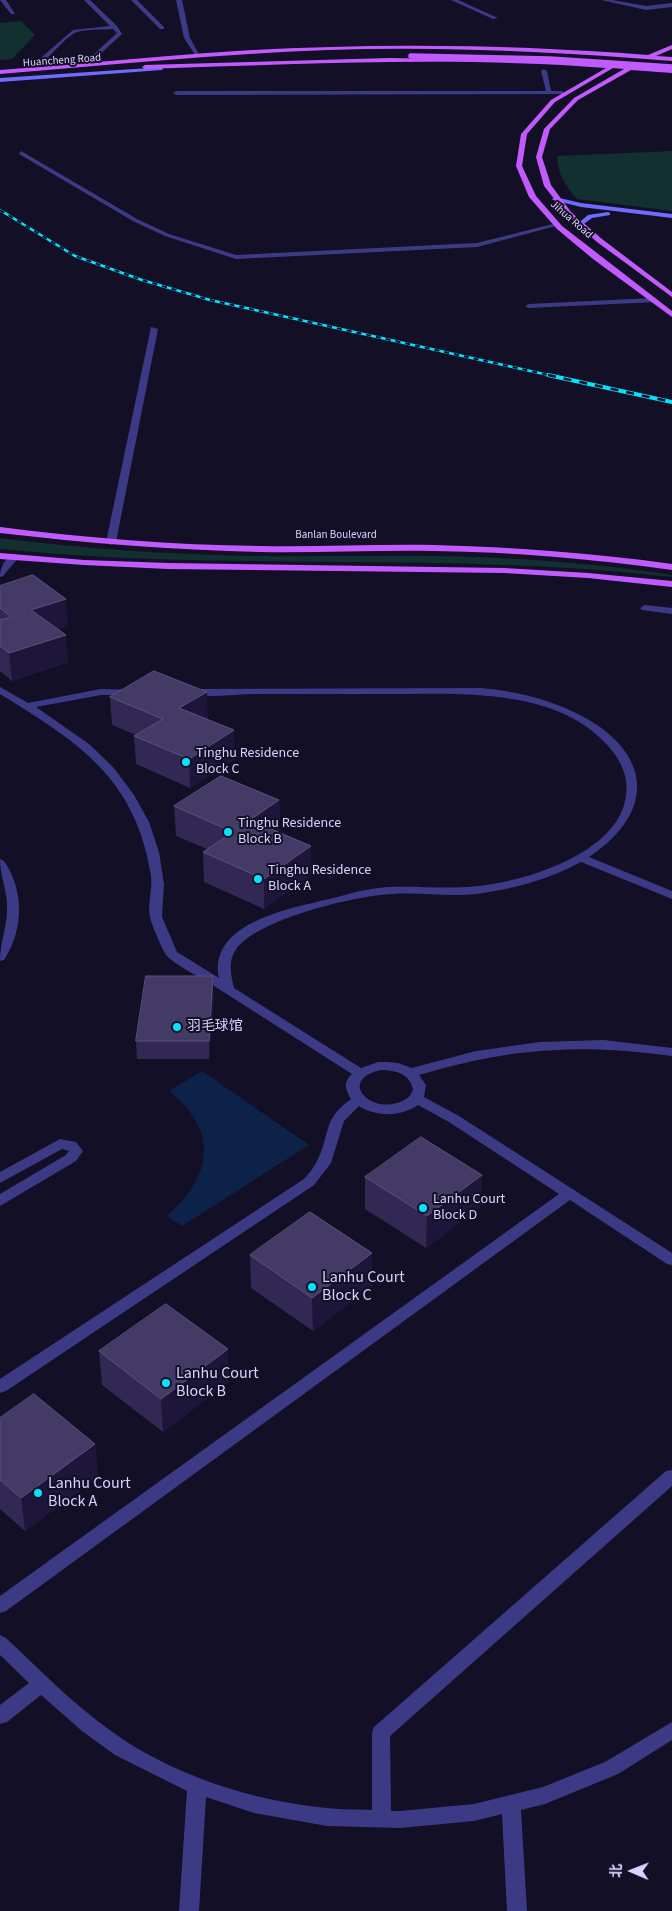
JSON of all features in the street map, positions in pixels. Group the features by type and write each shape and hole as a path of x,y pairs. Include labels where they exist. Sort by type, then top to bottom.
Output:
{"main road":[{"path":"654,47 672,45"},
{"name":"Jihua Road","path":"672,45 648,57 613,66 563,93 539,113 528,128 521,144 519,160 522,177 531,195 557,225 672,314"},
{"path":"126,65 198,55 363,48 473,48 579,52 672,59"},
{"path":"579,52 642,50"},
{"name":"Jihua Road","path":"672,53 632,68 600,83 564,108 552,122 543,137 539,152 540,169 547,186 555,199 579,225 672,295"},
{"path":"126,65 412,54 554,56 672,63"},
{"path":"412,54 550,59 672,67"},
{"path":"126,65 178,67 389,60 552,63 613,66 672,72"},
{"path":"552,63 584,68 591,72 589,78"},
{"name":"Huancheng Road","path":"0,72 126,65"},
{"name":"Huancheng Road","path":"0,76 126,65"},
{"path":"635,76 672,72"},
{"path":"600,83 626,77"},
{"name":"Banlan Boulevard","path":"0,530 111,542 262,549 432,548 508,550 584,556 672,567"},
{"path":"0,556 78,563 169,567 464,569 591,576 672,584"}],"street":[{"path":"3,0 13,13"},
{"path":"84,66 120,33 88,0"},
{"path":"134,0 162,28"},
{"path":"179,0 187,38 198,55"},
{"path":"454,0 495,18"},
{"path":"604,0 646,8 672,5"},
{"path":"25,70 38,63 75,30 115,27"},
{"path":"0,80 178,67"},
{"path":"544,71 549,93"},
{"path":"176,93 563,93"},
{"path":"21,153 135,220 167,235 236,256 477,245 557,225"},
{"path":"555,199 581,205 672,216"},
{"path":"579,225 585,218 600,214 672,220"},
{"path":"529,306 653,300"},
{"path":"111,542 154,329"},
{"path":"0,574 14,557"},
{"path":"645,608 672,611"},
{"path":"0,690 57,725 85,746 108,769 128,795 143,822 153,852 158,884 156,917 172,954 360,1073"},
{"path":"180,692 476,691 517,696 546,704 580,719 608,739 626,762 632,782 631,803 621,822 604,841 565,866 548,873 510,884 463,891 380,891 283,914 264,921 236,939 228,951 223,964 223,970 228,990"},
{"path":"26,706 101,692 150,692"},
{"path":"578,857 672,894"},
{"path":"0,863 12,891 14,918 6,946 0,958"},
{"path":"410,1073 455,1058 502,1049 552,1044 603,1044 672,1052"},
{"path":"389,1066 400,1068 416,1077 420,1084 420,1091 416,1098 400,1108 388,1110 366,1106 352,1094 351,1086 354,1079 360,1073 368,1068 389,1066"},
{"path":"416,1098 454,1119 672,1260"},
{"path":"0,1387 310,1182 325,1162 337,1119 357,1100"},
{"path":"0,1178 60,1144 71,1144 76,1151 71,1158 0,1200"},
{"path":"0,1606 570,1193"},
{"path":"382,1820 381,1733 672,1476"},
{"path":"0,1643 58,1701 89,1726 123,1750 161,1770 197,1786 244,1802 289,1812 335,1818 382,1820 469,1814 511,1805 551,1793 605,1771 633,1757 672,1730"},
{"path":"0,1716 42,1684"},
{"path":"189,1911 197,1786"},
{"path":"511,1805 517,1911"}],"green space":[{"path":"21,21 35,35 12,59 0,60 0,23"},
{"path":"672,151 672,211 577,199 563,179 557,156"},
{"path":"0,538 130,551 195,554 434,556 524,559 613,567 672,575 672,577 588,569 504,565 84,556 0,549"}],"water":[{"path":"202,1071 309,1145 182,1226 167,1216 194,1185 201,1169 204,1153 202,1137 196,1122 185,1106 169,1091"}],"building":[{"path":"33,575 66,599 31,610 66,635 9,653 0,646 0,620 11,617 0,608 0,586"},
{"path":"154,671 207,692 179,708 234,730 189,759 134,736 163,719 110,697"},
{"path":"221,776 279,800 250,820 311,846 264,879 203,852 233,832 174,806"},
{"name":"羽毛球馆","path":"146,976 213,976 209,1041 136,1041"},
{"path":"421,1137 482,1175 427,1216 365,1177"},
{"path":"310,1212 372,1253 312,1298 250,1255"},
{"path":"166,1304 228,1349 161,1399 99,1351"},
{"path":"34,1394 95,1444 21,1498 0,1480 0,1418"}],"railway":[{"path":"0,210 75,256 142,280 210,300 553,376"},
{"path":"548,375 672,402"}],"place":[{"name":"Tinghu Residence Block C","path":"186,762"},
{"name":"Tinghu Residence Block B","path":"228,832"},
{"name":"Tinghu Residence Block A","path":"258,879"},
{"name":"羽毛球馆","path":"177,1027"},
{"name":"Lanhu Court Block D","path":"423,1208"},
{"name":"Lanhu Court Block C","path":"312,1287"},
{"name":"Lanhu Court Block B","path":"166,1383"},
{"name":"Lanhu Court Block A","path":"38,1493"}]}
